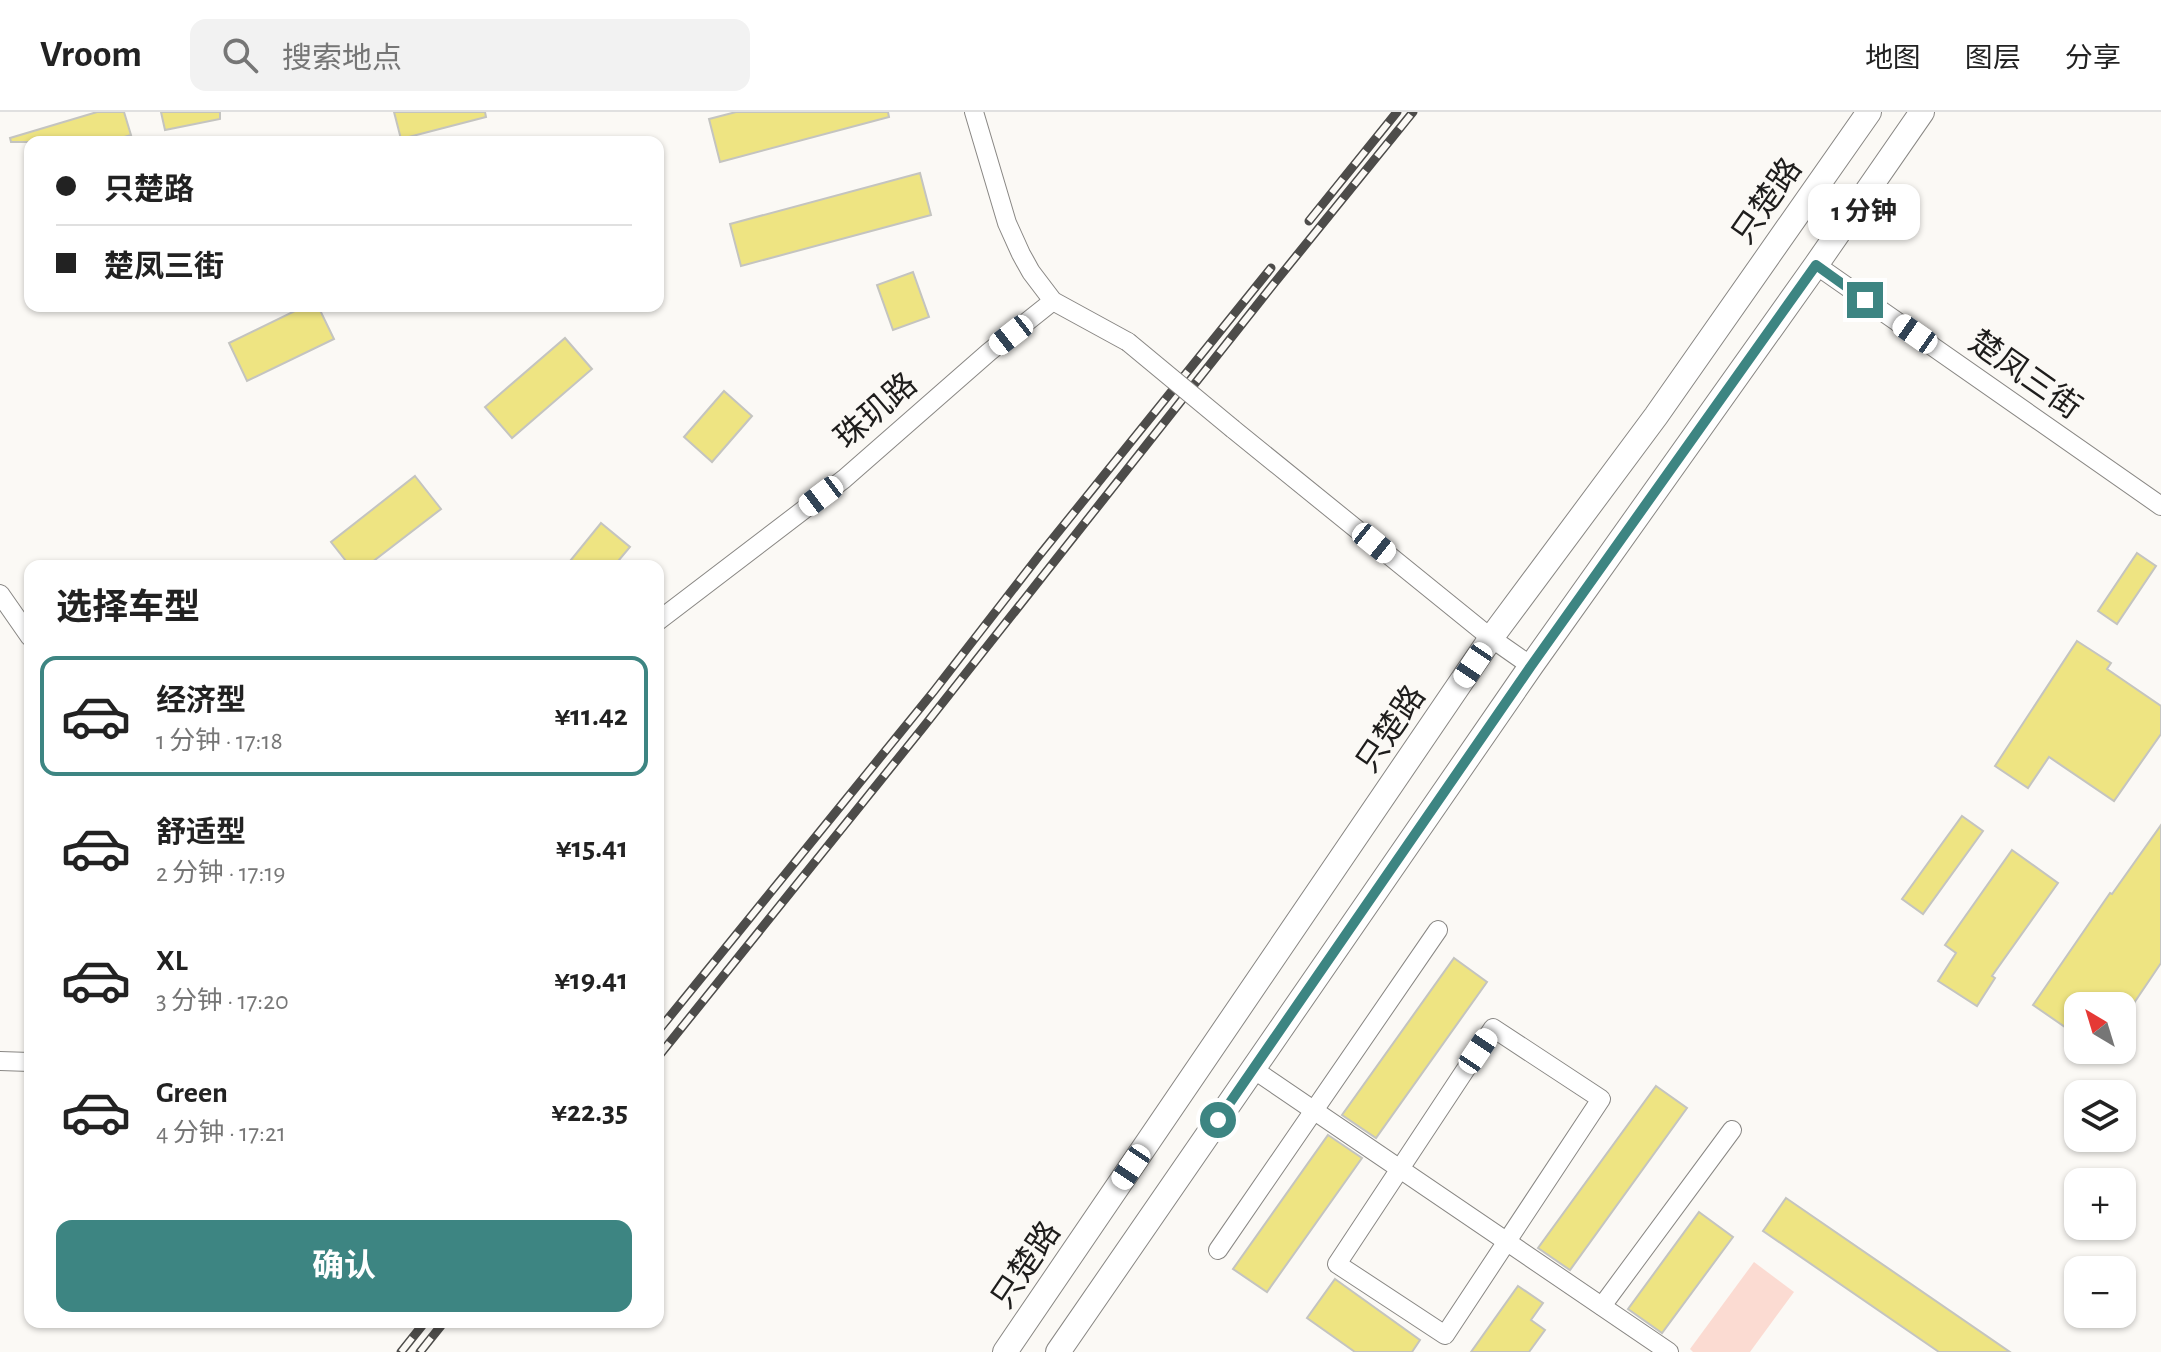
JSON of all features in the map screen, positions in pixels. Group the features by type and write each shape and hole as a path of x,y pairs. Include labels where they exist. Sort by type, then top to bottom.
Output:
{"main road":[{"name":"只楚路","path":"1005,1352 1491,638 1656,416 1869,112"},
{"path":"1058,1352 1531,666 1922,112"}],"street":[{"path":"974,112 1014,239 1031,272 1053,301 1128,342 1491,638 1531,666"},
{"name":"楚凤三街","path":"1816,265 2161,506"},
{"name":"珠玑路","path":"664,616 844,479 989,352 1053,301"},
{"path":"0,594 24,628"},
{"path":"1218,1250 1438,930"},
{"path":"1493,1028 1601,1099 1507,1242 1445,1335 1337,1264 1493,1028"},
{"path":"0,1061 24,1062"},
{"path":"1253,1069 1669,1352"},
{"path":"1602,1306 1732,1130"}],"shaded area":[{"path":"1754,1262 1794,1292 1750,1352 1693,1352 1690,1349"}],"building":[{"path":"97,112 124,112 131,135 24,136 24,142 11,142 10,138"},
{"path":"161,112 220,112 220,119 165,130"},
{"path":"394,112 485,112 486,117 413,136 400,136"},
{"path":"736,112 888,112 889,117 720,162 709,119"},
{"path":"920,173 931,215 741,266 730,224"},
{"path":"913,272 929,317 893,330 877,285"},
{"path":"293,312 321,312 334,339 247,381 229,343"},
{"path":"565,338 592,369 512,438 485,407"},
{"path":"724,391 752,416 712,462 684,437"},
{"path":"415,476 441,509 375,560 345,560 331,542"},
{"path":"601,523 630,547 619,560 571,560"},
{"path":"2137,553 2156,566 2117,624 2098,611"},
{"path":"2077,641 2111,663 2107,669 2161,706 2161,734 2114,801 2049,757 2028,788 1995,766"},
{"path":"1962,816 1983,831 1923,914 1902,899"},
{"path":"2161,825 2161,963 2136,1000 2136,992 2064,992 2064,1026 2033,1005"},
{"path":"2012,850 2058,883 1992,976 1995,978 1977,1006 1938,981 1956,953 1945,945"},
{"path":"1454,958 1487,982 1376,1138 1342,1115"},
{"path":"1656,1086 1687,1108 1570,1270 1538,1248"},
{"path":"1328,1135 1362,1158 1267,1292 1233,1269"},
{"path":"1786,1198 2010,1352 1939,1352 1763,1231"},
{"path":"1699,1212 1733,1237 1662,1333 1628,1309"},
{"path":"1335,1279 1420,1340 1412,1352 1355,1352 1307,1318"},
{"path":"1518,1286 1543,1303 1531,1320 1545,1330 1529,1352 1471,1352"}],"railway":[{"path":"1309,221 1397,112"},
{"path":"664,1050 1413,112"},
{"path":"664,1024 1271,268"},
{"path":"401,1352 420,1328"},
{"path":"420,1352 439,1328"}],"route":[{"path":"1218,1120 1531,666 1816,265 1865,300"}]}
